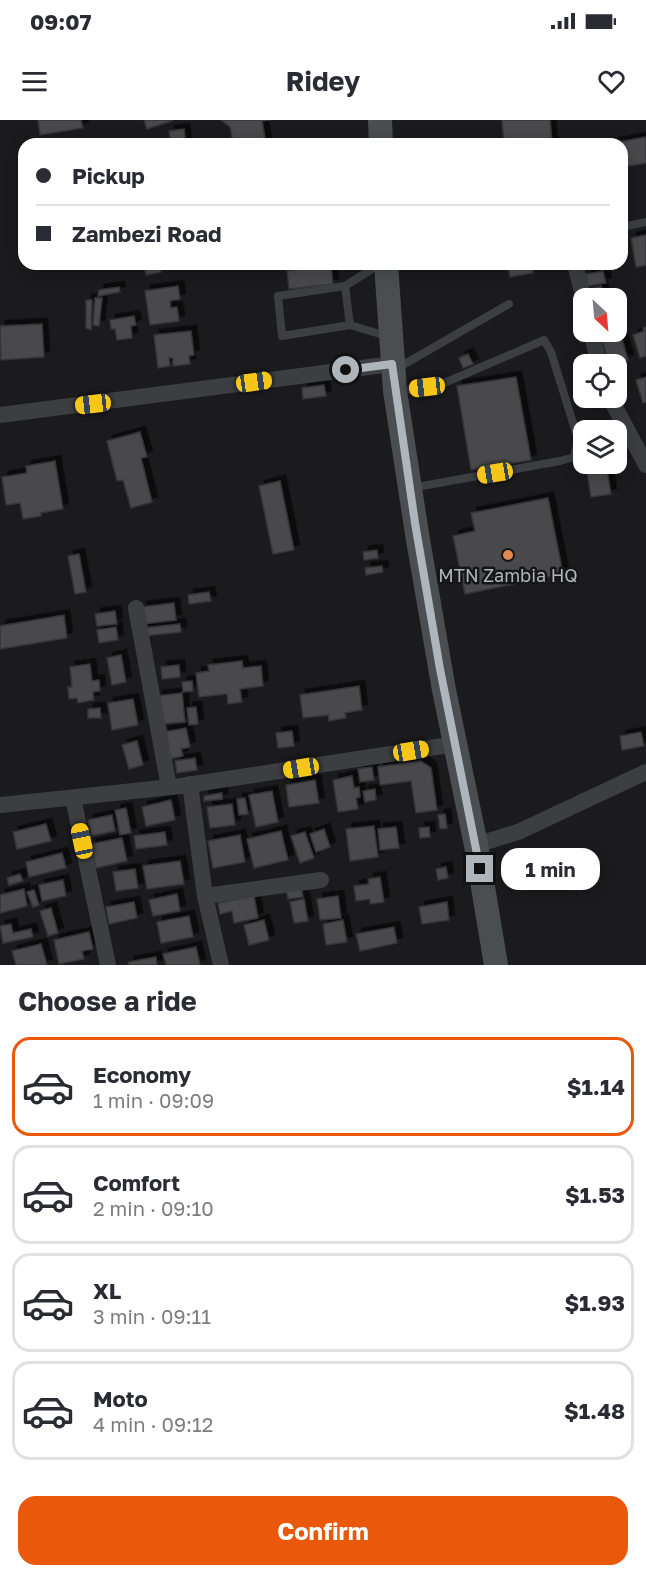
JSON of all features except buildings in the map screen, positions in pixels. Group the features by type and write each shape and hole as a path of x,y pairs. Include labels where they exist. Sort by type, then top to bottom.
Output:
{"main road":[{"path":"380,120 381,138"},
{"path":"386,270 393,375 410,488 444,690 476,845 496,965"}],"street":[{"path":"577,270 581,288"},
{"path":"0,415 393,375"},
{"path":"615,408 646,465"},
{"path":"136,608 170,787"},
{"path":"0,805 170,787 456,744"},
{"path":"476,845 518,832 646,772"},
{"path":"190,784 205,896 221,965"},
{"path":"73,798 108,965"},
{"path":"205,896 321,880"}],"lane":[{"path":"628,226 646,222"},
{"path":"370,270 345,286 278,296 282,336 350,325 390,337"},
{"path":"345,286 350,325"},
{"path":"393,375 509,304"},
{"path":"393,375 435,387 544,340 551,352 578,438 574,457 410,488"}],"place":[{"name":"MTN Zambia HQ","path":"508,555"}],"route":[{"path":"346,370 392,364 394,391 440,669 480,869"}]}
